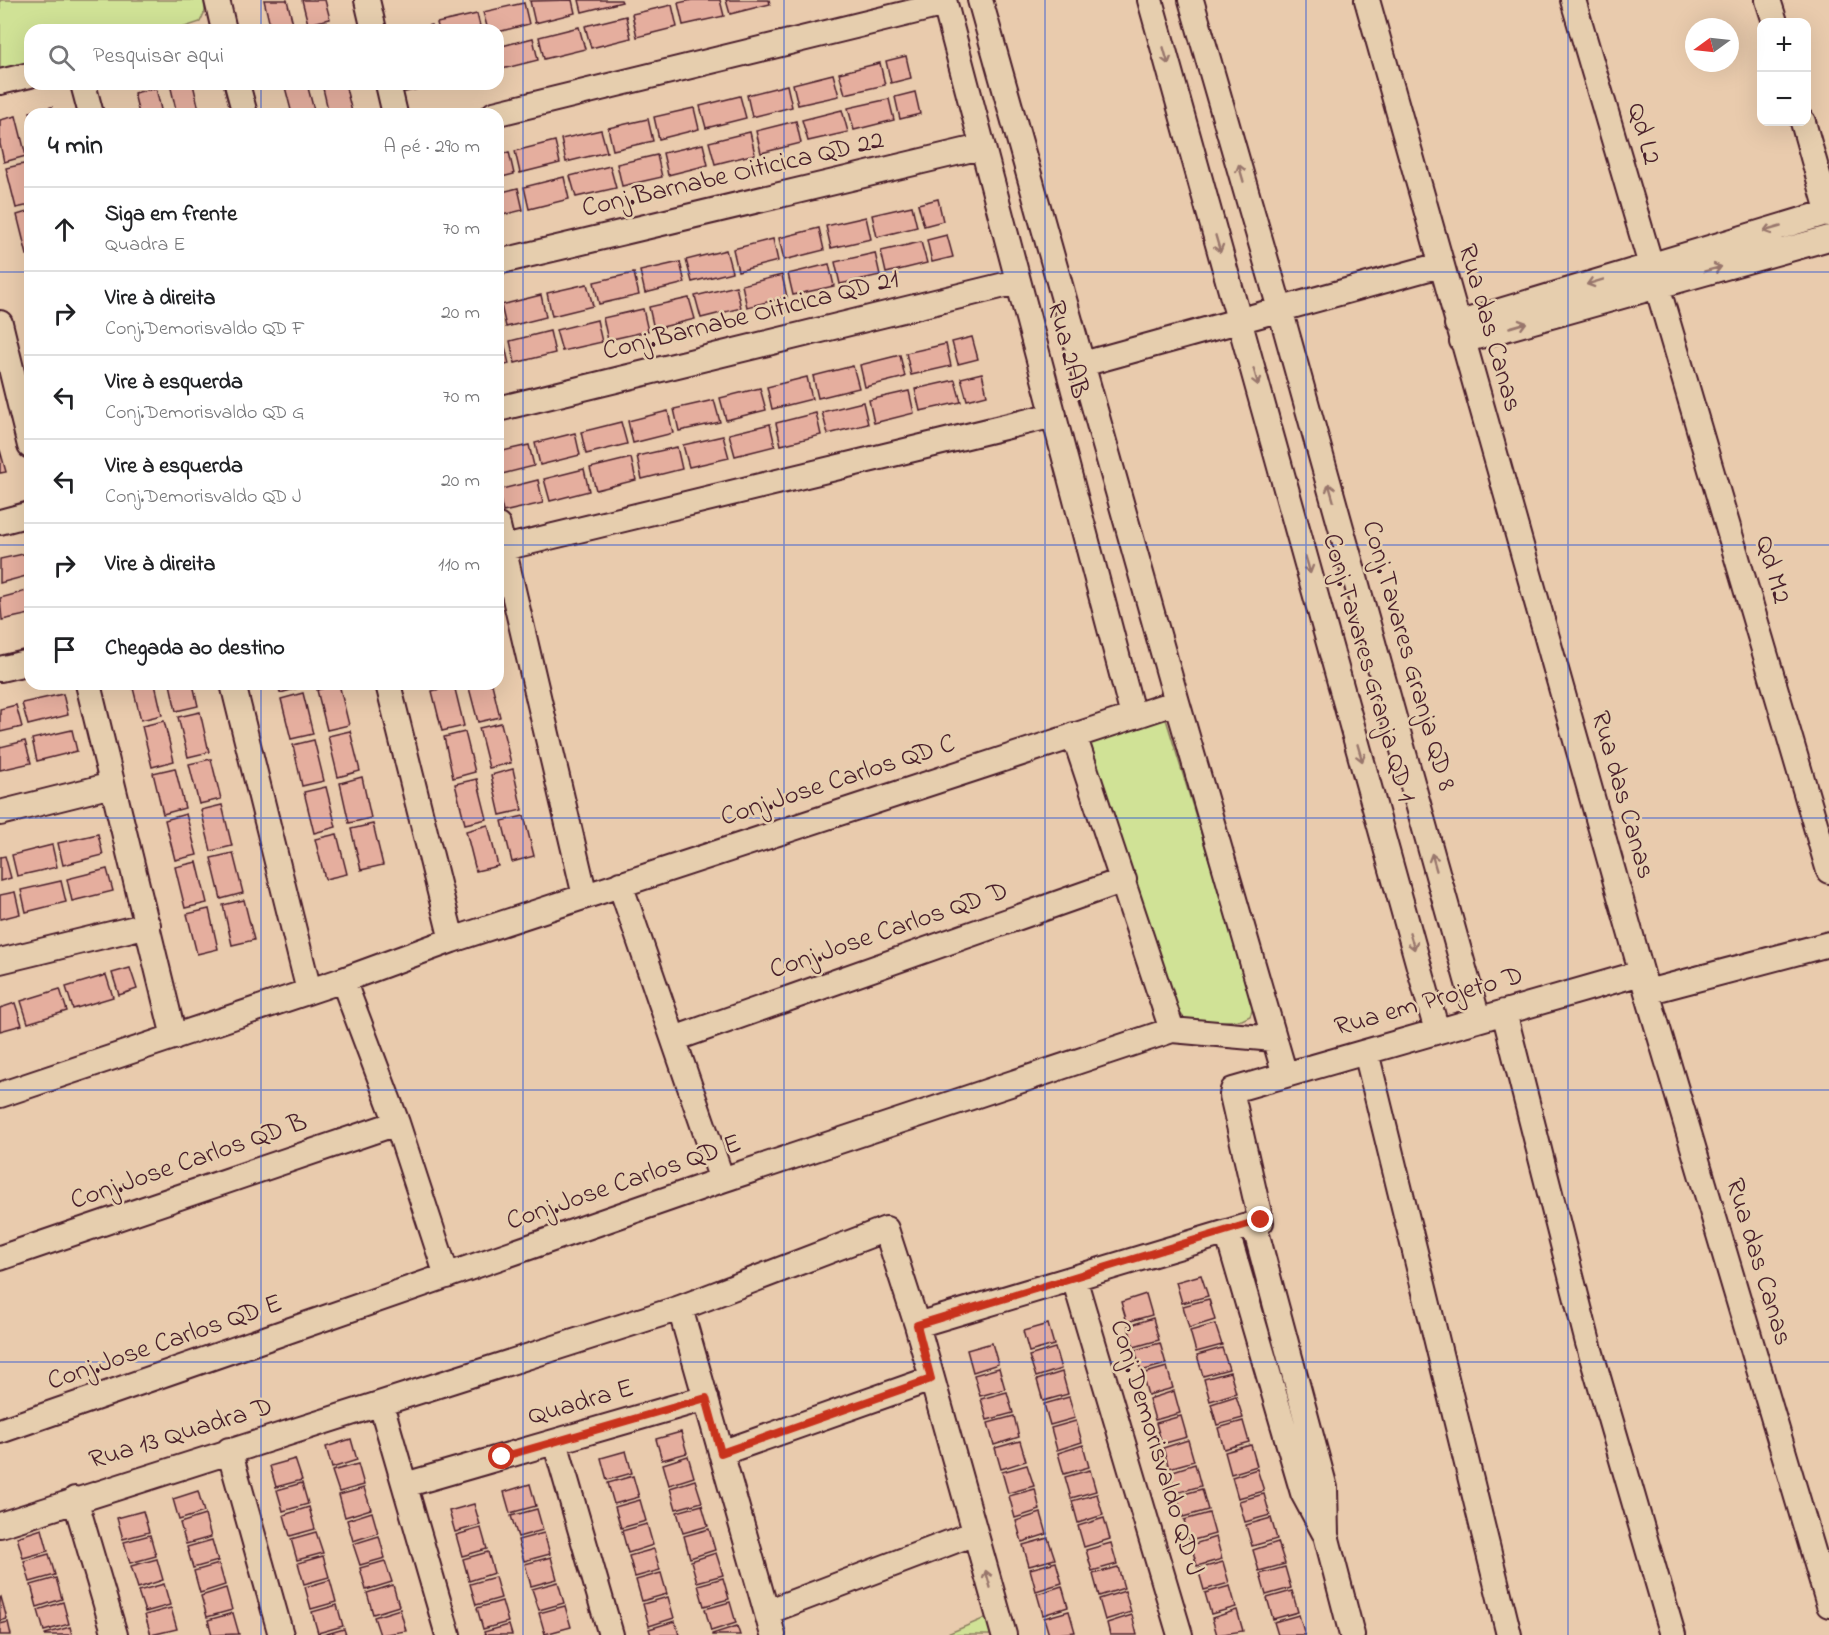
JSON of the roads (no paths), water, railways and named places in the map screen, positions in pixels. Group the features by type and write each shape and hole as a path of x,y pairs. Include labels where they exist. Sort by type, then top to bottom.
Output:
{"street":[{"path":"217,0 219,24"},
{"path":"367,0 373,24"},
{"path":"980,0 1177,702 1285,1075"},
{"name":"Conj.Tavares Granja QD 1","path":"1150,0 1437,1031"},
{"name":"Conj.Tavares Granja QD 8","path":"1191,0 1280,309 1478,1019"},
{"name":"Rua das Canas","path":"1367,0 1644,982 1829,1605"},
{"name":"Qd L2","path":"1573,0 1654,274"},
{"path":"1768,0 1774,18"},
{"path":"504,112 945,2"},
{"name":"Rua 2AB","path":"945,2 981,147 1133,716"},
{"path":"0,82 24,76"},
{"path":"85,90 89,108"},
{"path":"239,90 243,108"},
{"path":"389,90 394,108"},
{"path":"1459,332 1654,274 1829,213 1804,126"},
{"name":"Conj.Barnabe Oiticica QD 22","path":"504,261 981,147"},
{"path":"1654,274 1829,238"},
{"path":"1083,364 1440,265"},
{"name":"Qd M2","path":"1654,274 1829,871"},
{"name":"Conj.Barnabe Oiticica QD 21","path":"504,408 1017,282"},
{"path":"0,323 5,365 24,427"},
{"path":"504,536 1054,415"},
{"path":"0,522 24,516"},
{"path":"504,550 585,896"},
{"path":"0,669 24,663"},
{"path":"89,690 174,1037"},
{"path":"234,690 309,991"},
{"path":"390,690 452,939"},
{"name":"Conj.Jose Carlos QD C","path":"0,1095 343,980 452,939 1177,702"},
{"path":"1074,735 1172,1030"},
{"path":"0,813 112,785"},
{"name":"Conj.Jose Carlos QD D","path":"674,1039 1124,880"},
{"path":"620,884 722,1180"},
{"path":"0,961 148,925"},
{"name":"Rua em Projeto D","path":"1254,1224 1261,1221 1232,1095 1233,1090 1504,1012 1829,944"},
{"path":"343,980 397,1123 447,1276"},
{"path":"1504,1012 1588,1342 1673,1635"},
{"name":"Conj.Jose Carlos QD E","path":"0,1431 722,1180 1172,1030 1274,1039"},
{"path":"1366,1052 1509,1635"},
{"name":"Conj.Jose Carlos QD B","path":"0,1258 397,1123"},
{"path":"1004,1635 917,1325 1254,1224 1325,1488 1326,1536"},
{"name":"Rua 13 Quadra D","path":"0,1525 75,1499 680,1308 886,1230 917,1325"},
{"path":"1227,1232 1303,1493 1326,1536 1352,1635"},
{"name":"Conj.Demorisvaldo QD J","path":"1074,1278 1180,1635"},
{"path":"680,1308 773,1635"},
{"path":"721,1453 931,1379"},
{"name":"Quadra E","path":"405,1485 706,1398"},
{"path":"381,1404 448,1635"},
{"path":"555,1442 611,1635"},
{"path":"229,1450 281,1635"},
{"path":"75,1499 115,1635"},
{"path":"767,1612 975,1533"}]}
